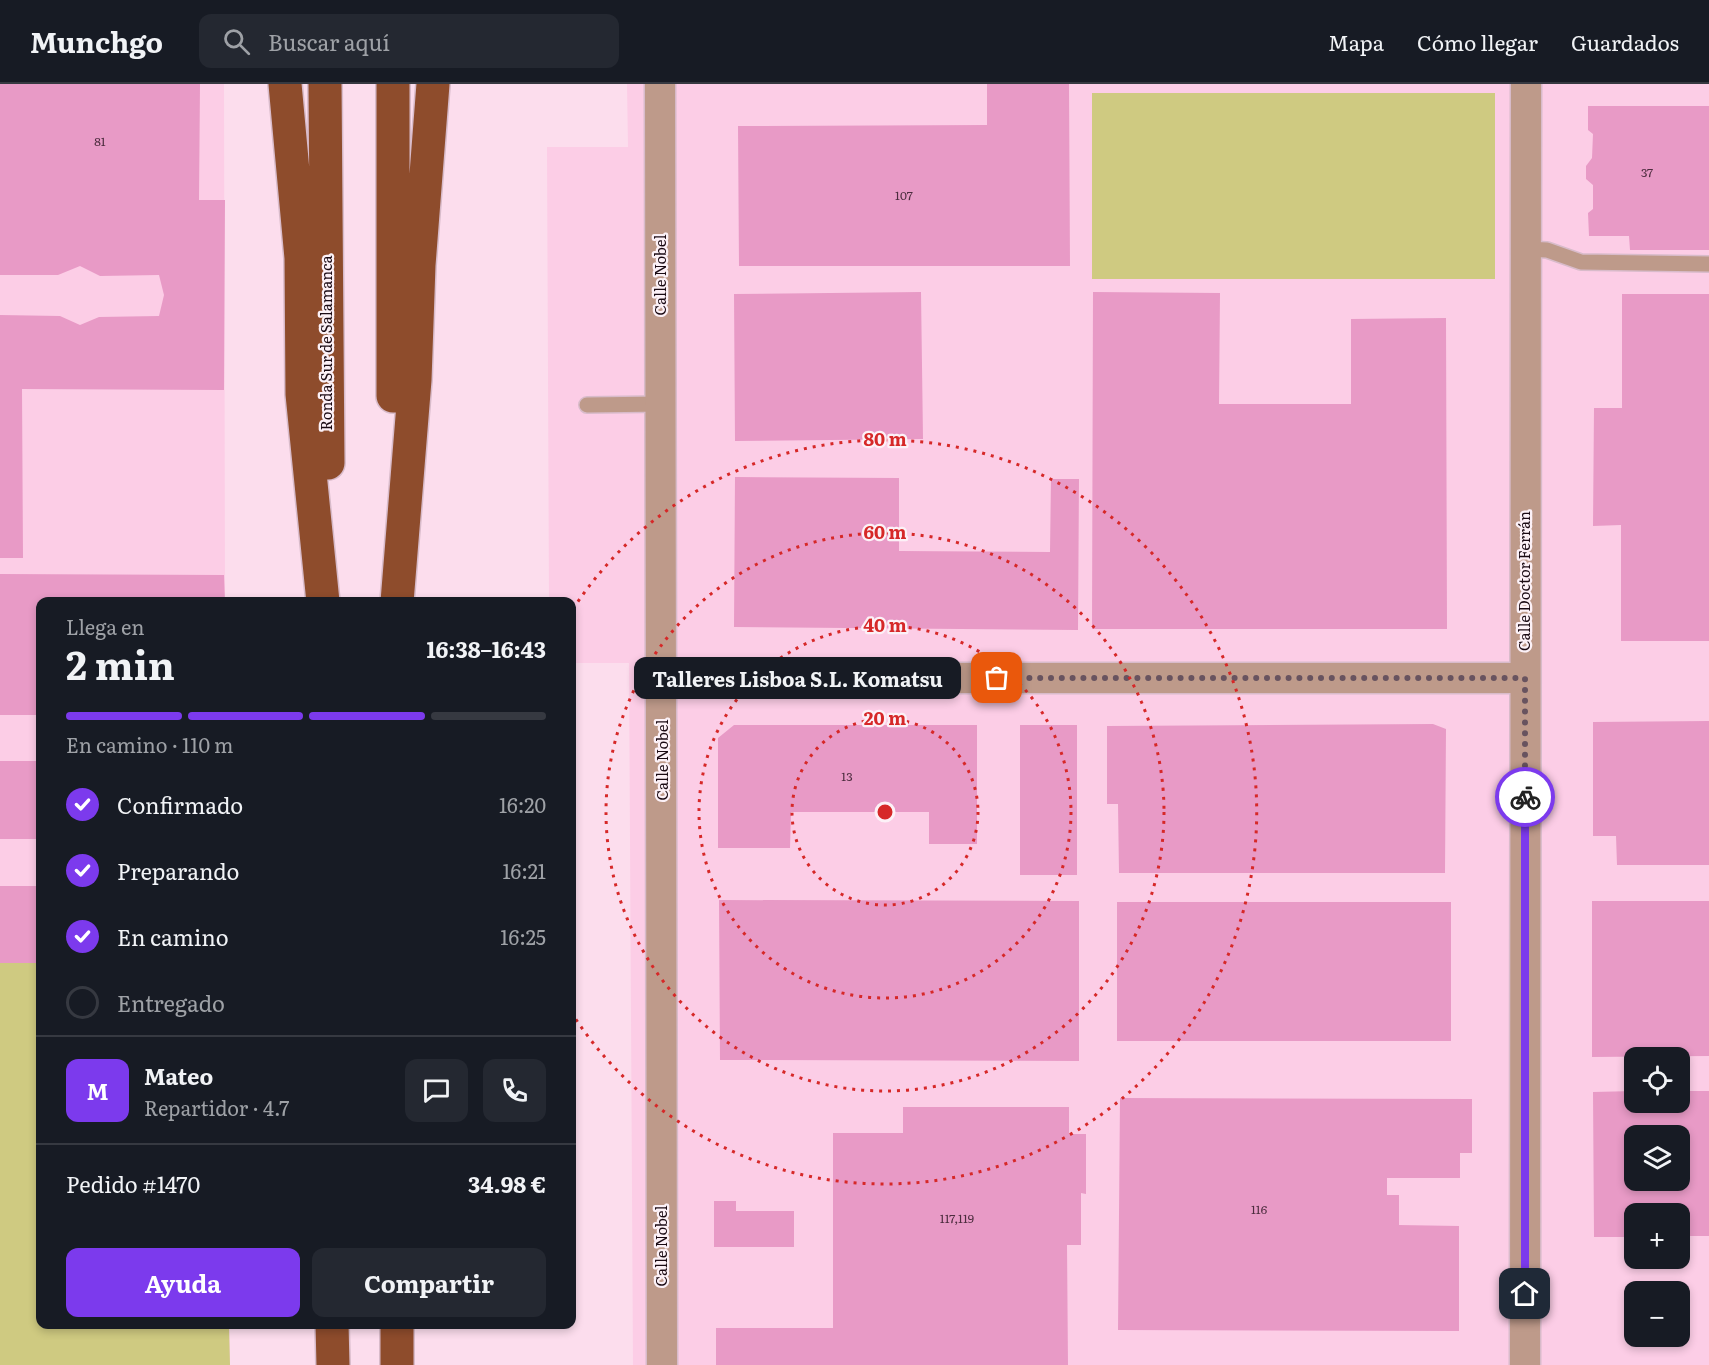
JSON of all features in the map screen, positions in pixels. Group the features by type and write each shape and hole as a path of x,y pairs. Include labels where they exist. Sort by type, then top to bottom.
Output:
{"highway":[{"path":"285,84 301,258 302,394 322,597"},
{"name":"Ronda Sur de Salamanca","path":"326,84 329,597"},
{"path":"393,84 395,597"},
{"path":"395,597 415,380 419,265 433,84"},
{"path":"332,1329 333,1365"},
{"path":"397,1329 397,1365"}],"street":[{"name":"Calle Nobel","path":"660,84 663,678 662,1365"},
{"name":"Calle Doctor Ferrán","path":"1525,1365 1526,84"},
{"path":"663,678 1525,678"}],"lane":[{"path":"1525,249 1547,250 1581,262 1709,264"},
{"path":"587,405 662,404"}],"shaded area":[{"path":"0,84 224,84 225,597 36,597 36,1329 229,1329 230,1365 0,1365"},
{"path":"627,84 1709,84 1709,1365 633,1365 629,663 576,663 576,597 549,597 547,147 628,147"},
{"path":"1092,93 1495,93 1495,279 1092,279"},
{"path":"0,963 36,963 36,1329 229,1329 230,1365 0,1365"}],"building":[{"path":"0,84 200,84 199,200 225,200 224,390 22,389 23,558 0,558 0,315 60,316 80,325 99,317 159,316 164,295 159,275 100,276 80,266 58,275 0,275"},
{"path":"987,84 1069,84 1070,266 739,266 738,126 987,125"},
{"path":"1588,106 1709,106 1709,250 1630,250 1629,236 1589,236 1588,213 1593,209 1593,185 1586,179 1586,166 1592,158 1593,134 1588,130"},
{"path":"921,292 923,439 735,441 734,294"},
{"path":"1093,292 1220,293 1219,404 1351,404 1351,319 1446,318 1447,629 1092,629"},
{"path":"1622,294 1709,294 1709,641 1621,641 1621,525 1593,526 1594,408 1622,408"},
{"path":"735,477 899,478 899,551 1050,552 1051,479 1079,479 1078,630 734,627"},
{"path":"0,574 224,575 225,597 36,597 36,715 0,715"},
{"path":"1709,721 1709,865 1617,865 1616,836 1593,836 1593,722"},
{"path":"1433,724 1446,729 1445,873 1119,873 1118,804 1107,804 1107,726"},
{"path":"734,725 977,725 977,844 929,844 929,812 791,812 790,848 718,848 718,738"},
{"path":"1020,725 1077,725 1077,875 1020,875"},
{"path":"0,761 36,761 36,839 0,839"},
{"path":"0,886 36,886 36,963 0,963"},
{"path":"719,900 1079,901 1079,1061 720,1060"},
{"path":"1592,901 1709,901 1709,1056 1690,1056 1690,1047 1624,1047 1624,1057 1592,1057"},
{"path":"1117,902 1451,902 1451,1041 1117,1041"},
{"path":"1624,1091 1624,1113 1690,1113 1690,1091 1709,1091 1709,1236 1690,1236 1690,1203 1624,1203 1624,1237 1594,1237 1593,1092"},
{"path":"1120,1098 1472,1099 1472,1153 1460,1153 1460,1178 1387,1178 1387,1195 1399,1195 1399,1225 1459,1226 1459,1331 1118,1330"},
{"path":"903,1107 1069,1107 1069,1134 1086,1134 1086,1194 1081,1193 1081,1245 1067,1245 1068,1365 716,1365 716,1328 833,1328 833,1133 903,1133"},
{"path":"714,1201 736,1201 736,1211 794,1211 794,1247 714,1247"}],"way so far":[{"path":"997,678 1525,678 1525,797"}],"place":[{"name":"Talleres Lisboa S.L. Komatsu","path":"997,678"}],"route":[{"path":"1525,797 1525,1294"}]}
